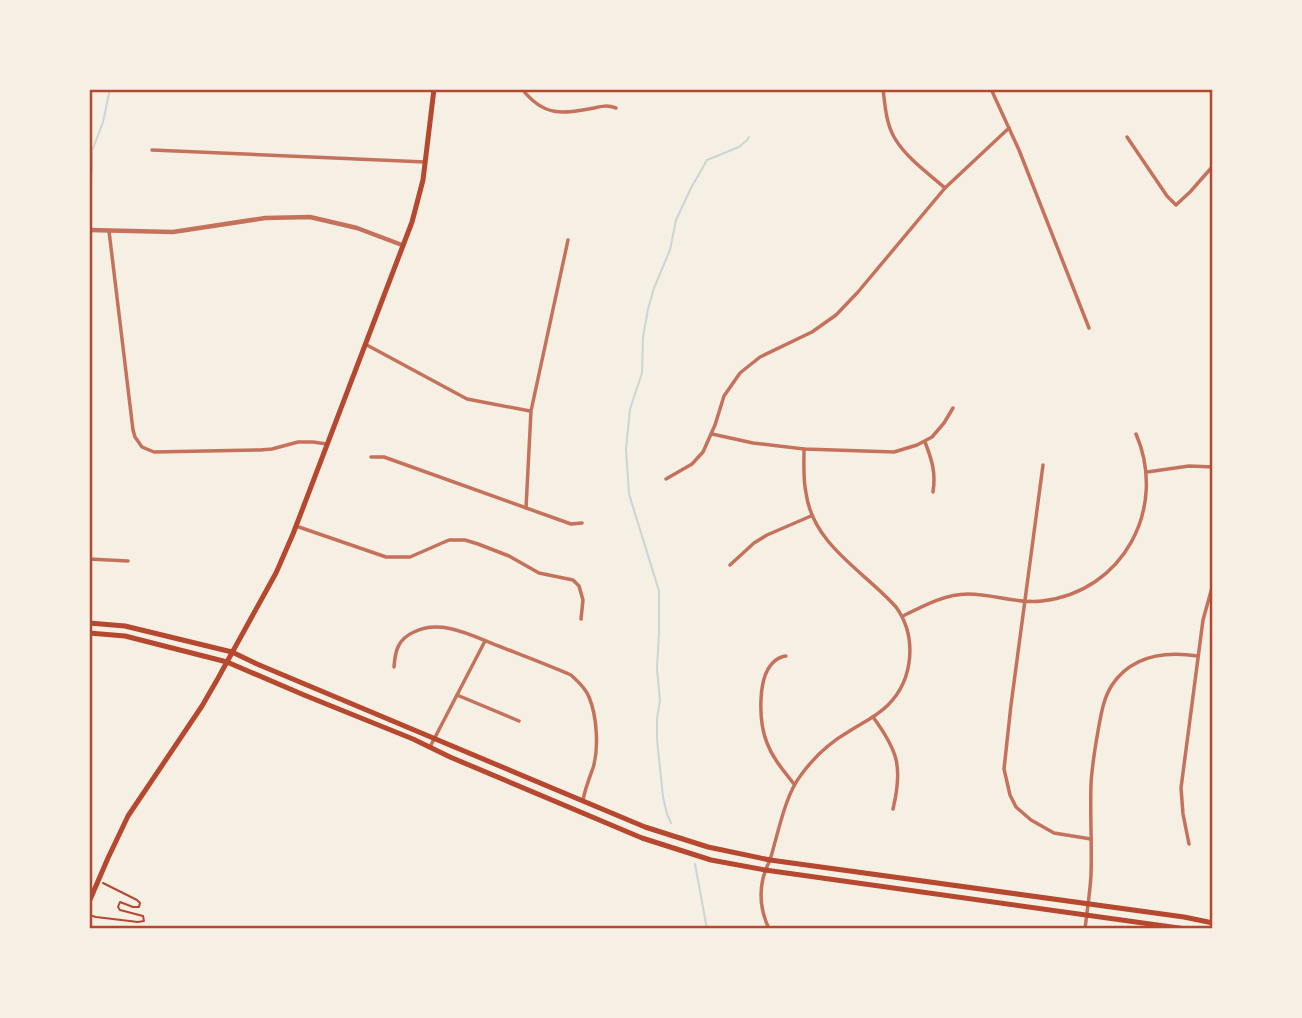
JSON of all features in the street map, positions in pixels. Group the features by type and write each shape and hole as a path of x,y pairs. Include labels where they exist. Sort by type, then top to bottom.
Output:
{"main road":[{"path":"90,902 128,816 202,706 274,576 296,526 412,222 425,162 434,89"},
{"path":"89,623 125,626 232,652 664,834 721,851 1213,923"},
{"path":"89,634 125,636 227,662 642,838 711,860 765,870 1186,929"},
{"path":"575,810 583,800"}],"street":[{"path":"522,89 536,104 550,111 573,111 608,105 616,107"},
{"path":"883,89 886,115 894,137 914,161 945,188"},
{"path":"991,89 1019,150 1088,328"},
{"path":"666,479 698,459 712,434 724,396 740,373 760,357 812,332 836,315 945,188 1009,128"},
{"path":"1127,137 1176,205 1213,166"},
{"path":"152,150 425,162"},
{"path":"89,230 173,232 265,218 310,217 349,226 402,245"},
{"path":"109,231 133,430 142,447 154,452 210,452 272,449 298,442 327,444"},
{"path":"526,508 531,411 568,240"},
{"path":"365,344 467,399 531,411"},
{"path":"712,434 753,443 804,449 887,453 925,442 938,430 953,408"},
{"path":"903,616 939,600 965,594 1042,601 1075,592 1101,579 1116,563 1138,530 1146,501 1147,472 1136,434"},
{"path":"925,442 933,463 933,492"},
{"path":"769,929 761,908 760,893 794,784 824,749 840,736 873,717 893,699 909,663 910,647 903,616 890,600 831,546 817,527 806,494 804,449"},
{"path":"371,457 384,457 571,524 582,523"},
{"path":"1043,465 1004,769 1007,787 1016,807 1031,820 1054,833 1091,839"},
{"path":"1147,472 1189,466 1213,467"},
{"path":"730,565 767,535 812,516"},
{"path":"296,526 386,558 410,557 449,540 465,540 478,544 509,556 539,573 573,580 579,586 583,600 581,619"},
{"path":"89,559 128,561"},
{"path":"1189,844 1181,788 1203,620 1213,584"},
{"path":"394,667 395,652 408,635 425,628 449,628 571,675 582,685 591,704 596,739 593,767 583,800"},
{"path":"430,747 485,641"},
{"path":"1085,929 1091,876 1091,783 1102,706 1113,684 1125,671 1143,659 1169,654 1198,656"},
{"path":"786,656 777,659 766,675 760,715 762,729 773,755 794,784"},
{"path":"457,695 519,720"},
{"path":"873,717 889,740 897,762 899,776 893,809"}],"path":[{"path":"89,915 144,921 143,916 120,910 118,907 120,902 133,907 141,903 98,881"}],"waterway":[{"path":"89,204 92,151 103,122 110,89"},
{"path":"671,823 663,797 657,739 660,700 657,669 659,591 629,494 626,449 630,409 642,373 643,337 648,309 670,250 676,220 707,160 739,147 749,137"},
{"path":"89,248 89,252"},
{"path":"695,864 707,929"},
{"path":"89,927 94,929"}]}
